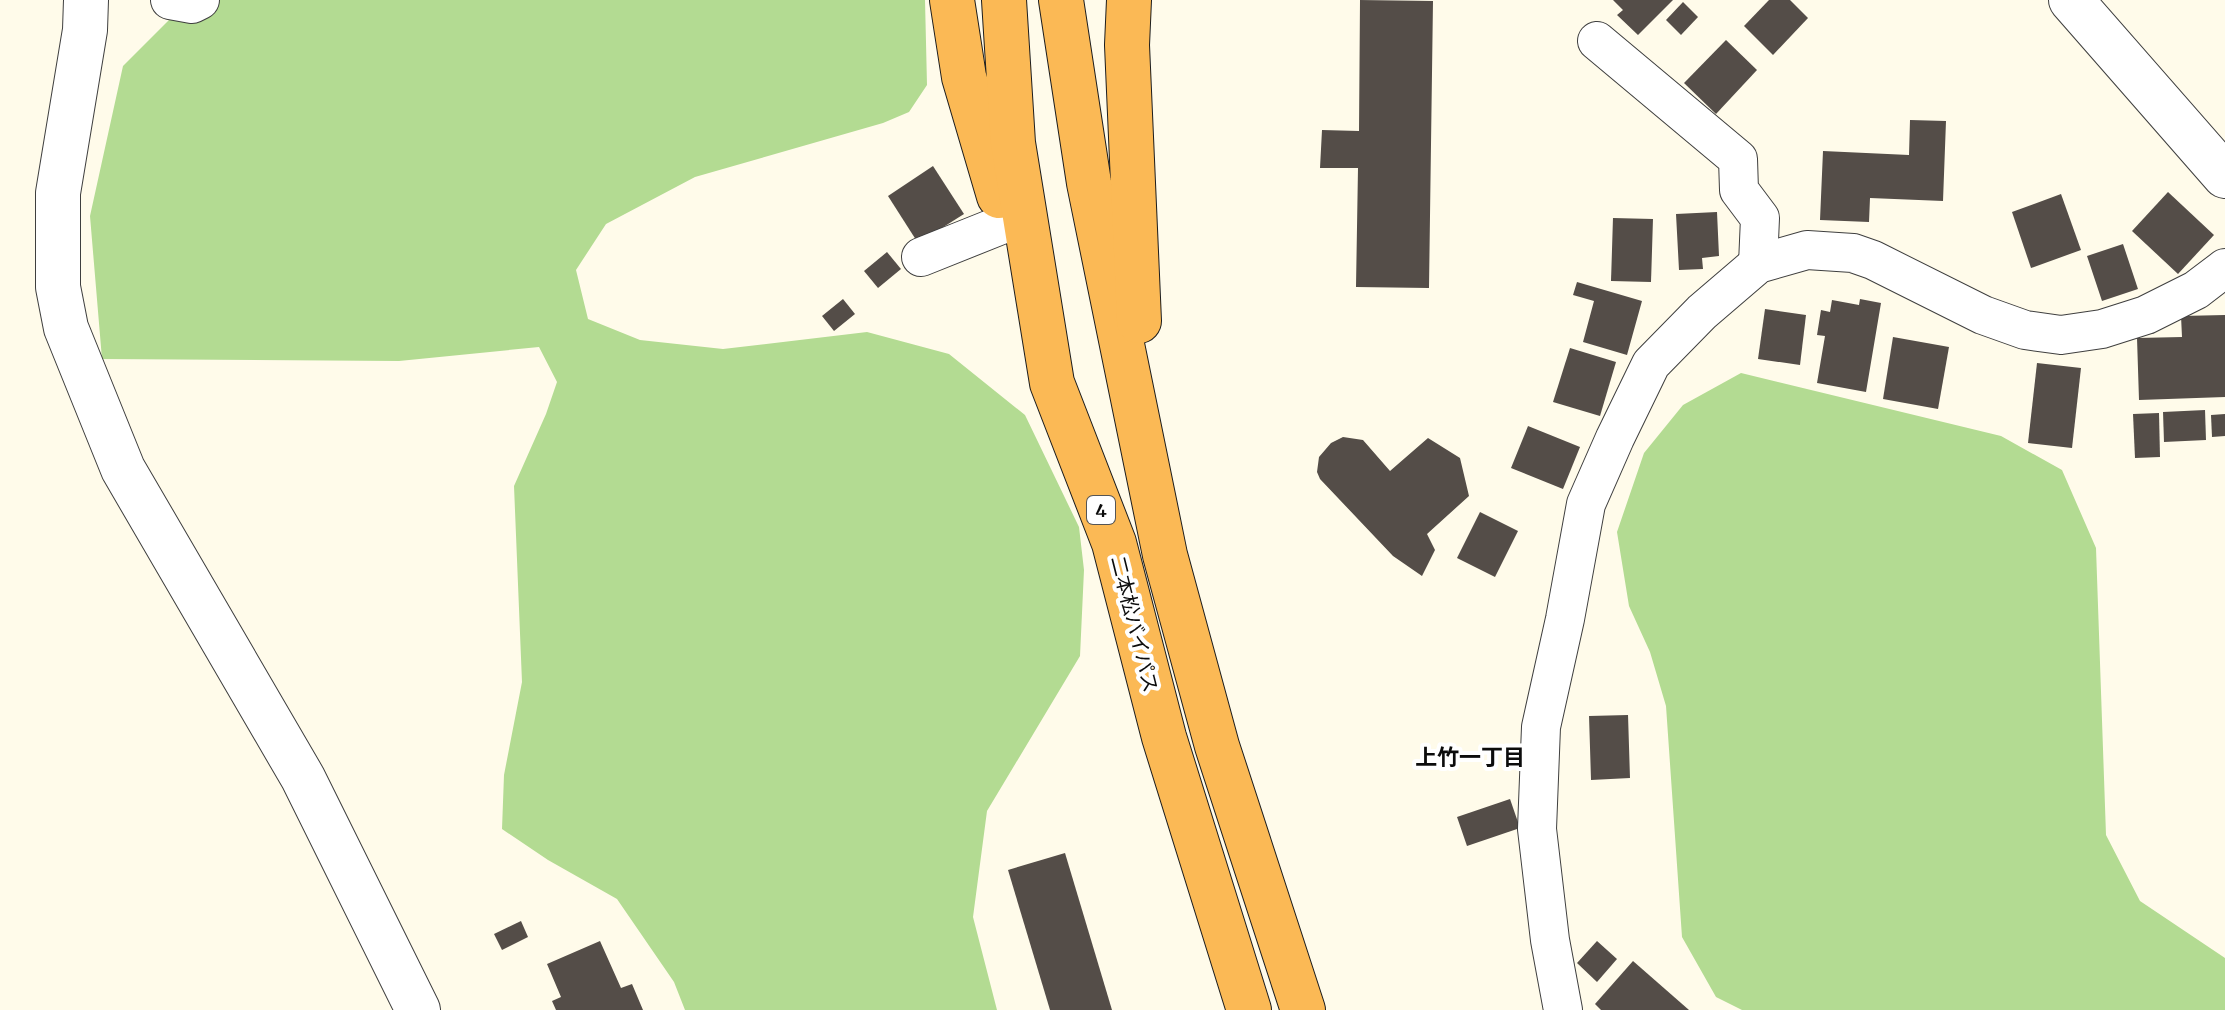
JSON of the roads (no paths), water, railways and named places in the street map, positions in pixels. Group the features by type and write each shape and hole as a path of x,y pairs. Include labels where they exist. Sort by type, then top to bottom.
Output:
{"highway":[{"path":"952,0 964,77 1052,383"},
{"name":"二本松バイパス","path":"1004,0 1013,143 1052,383 1114,543 1164,737 1249,1010"},
{"path":"1061,0 1089,183 1165,555 1217,746 1303,1010"},
{"path":"1129,0 1127,45 1139,313 1140,431"}],"street":[{"path":"86,0 85,30 58,193 58,287 66,328 123,469 303,778 418,1010"},
{"path":"170,0 192,4 200,0"},
{"path":"2071,0 2225,176"},
{"path":"1597,41 1738,159 1739,190 1760,218 1758,264"},
{"path":"921,257 1006,223"},
{"path":"1563,1010 1550,940 1537,829 1540,742 1586,504 1651,364 1702,312 1758,264 1807,250 1853,253 1983,315 2025,330 2061,335 2081,334 2146,315 2196,290 2225,268"}],"district":[{"name":"上竹一丁目","path":"1470,757"}]}
